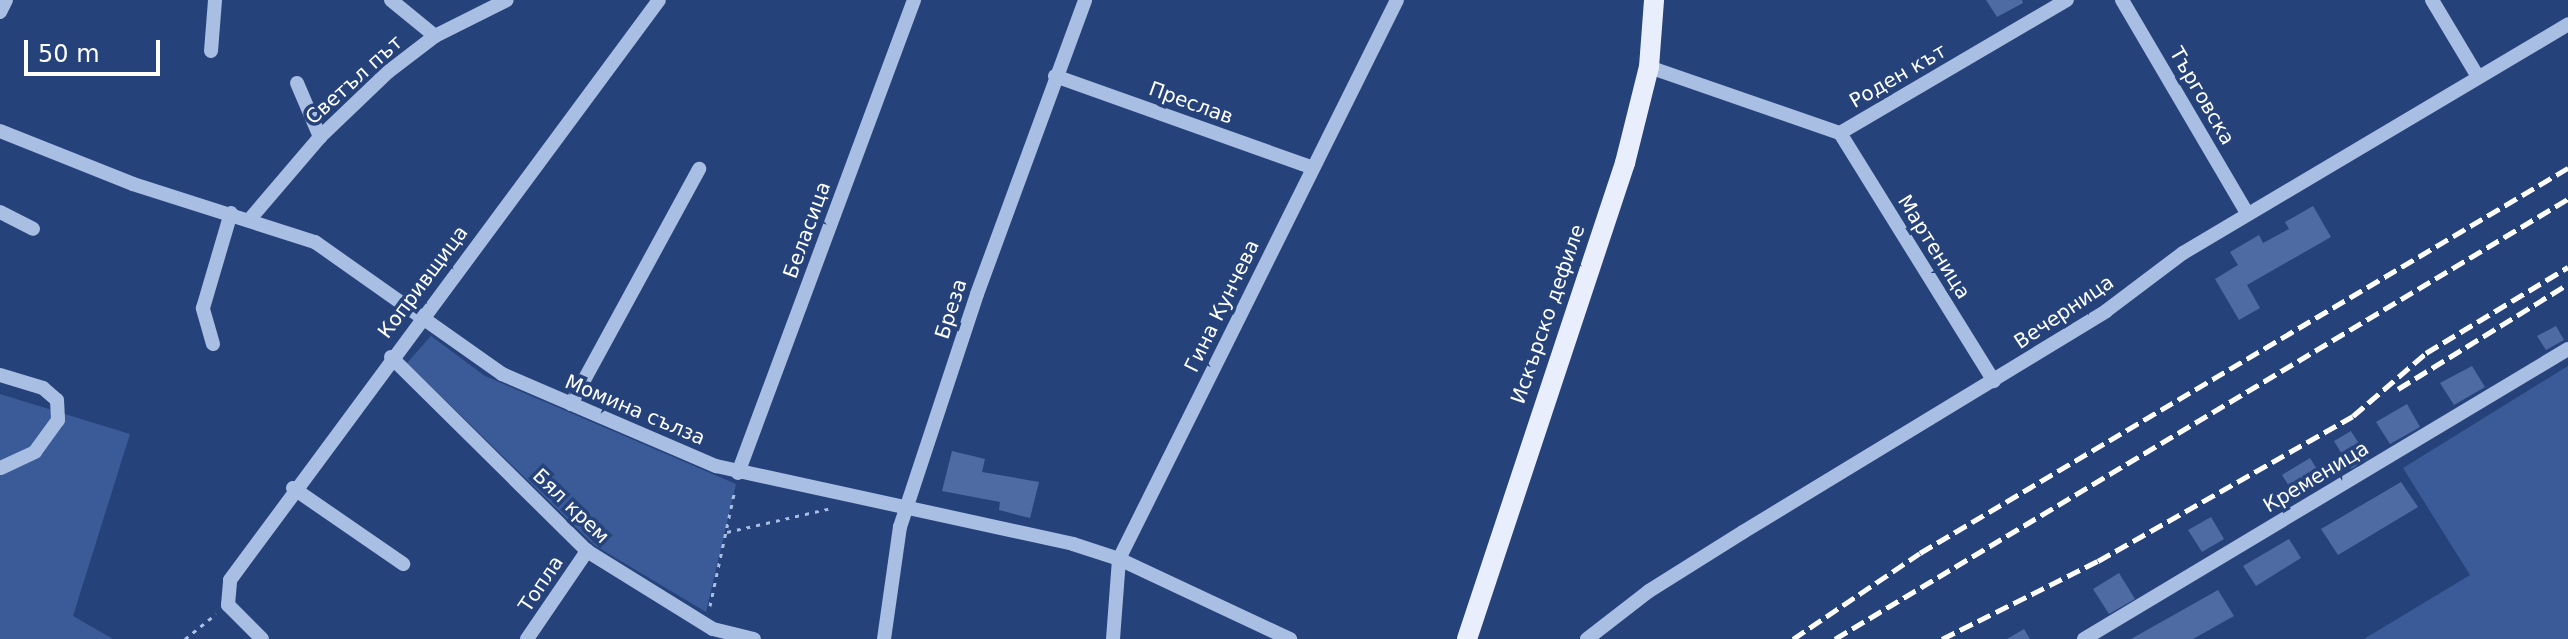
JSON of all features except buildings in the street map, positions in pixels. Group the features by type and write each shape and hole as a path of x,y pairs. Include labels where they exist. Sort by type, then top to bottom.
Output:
{"main road":[{"name":"Искърско дефиле","path":"1467,639 1625,163 1649,67 1654,0"}],"street":[{"path":"0,12 6,0"},
{"path":"211,51 215,0"},
{"path":"391,0 435,36"},
{"name":"Светъл път","path":"250,219 320,137 388,72 435,36 507,0"},
{"name":"Копривщица","path":"226,599 293,488 659,0"},
{"name":"Беласица","path":"738,473 914,0"},
{"name":"Бреза","path":"884,639 895,551 907,506 1055,76 1085,0"},
{"name":"Гина Кунчева","path":"1113,639 1119,559 1397,0"},
{"name":"Роден кът","path":"1649,67 1840,133 2067,0"},
{"name":"Търговска","path":"2122,0 2247,213"},
{"path":"2432,0 2478,77"},
{"name":"Вечерница","path":"1587,639 1649,591 1994,381 2247,213 2568,24"},
{"name":"Преслав","path":"1055,76 1313,168"},
{"path":"297,83 320,137"},
{"name":"Момина сълза","path":"0,131 133,184 250,219 340,257 502,374 738,473 907,506 1119,559 1290,639"},
{"name":"Мартеница","path":"1840,133 1994,381"},
{"path":"571,404 699,169"},
{"path":"0,212 33,229"},
{"path":"213,344 203,308 231,213"},
{"name":"Кременица","path":"2084,639 2568,349"},
{"name":"Бял крем","path":"391,357 587,551 710,631 754,639"},
{"path":"0,375 43,388 57,400 58,420 35,452 0,468"},
{"path":"293,488 403,564"},
{"name":"Топла","path":"527,639 587,551"},
{"path":"226,599 262,639"}],"path":[{"path":"710,631 738,473"},
{"path":"727,532 845,505"},
{"path":"185,639 226,599"}],"shaded area":[{"path":"431,336 485,376 736,484 706,612 594,545 407,363"},
{"path":"2568,366 2568,639 2364,639 2470,575 2403,468"},
{"path":"0,394 130,434 73,616 113,639 0,639"}],"railway":[{"path":"1793,639 1920,553 2568,168"},
{"path":"1835,639 2568,199"},
{"path":"1942,639 2098,561 2353,416 2426,353 2568,267"},
{"path":"2398,389 2568,284"}]}
